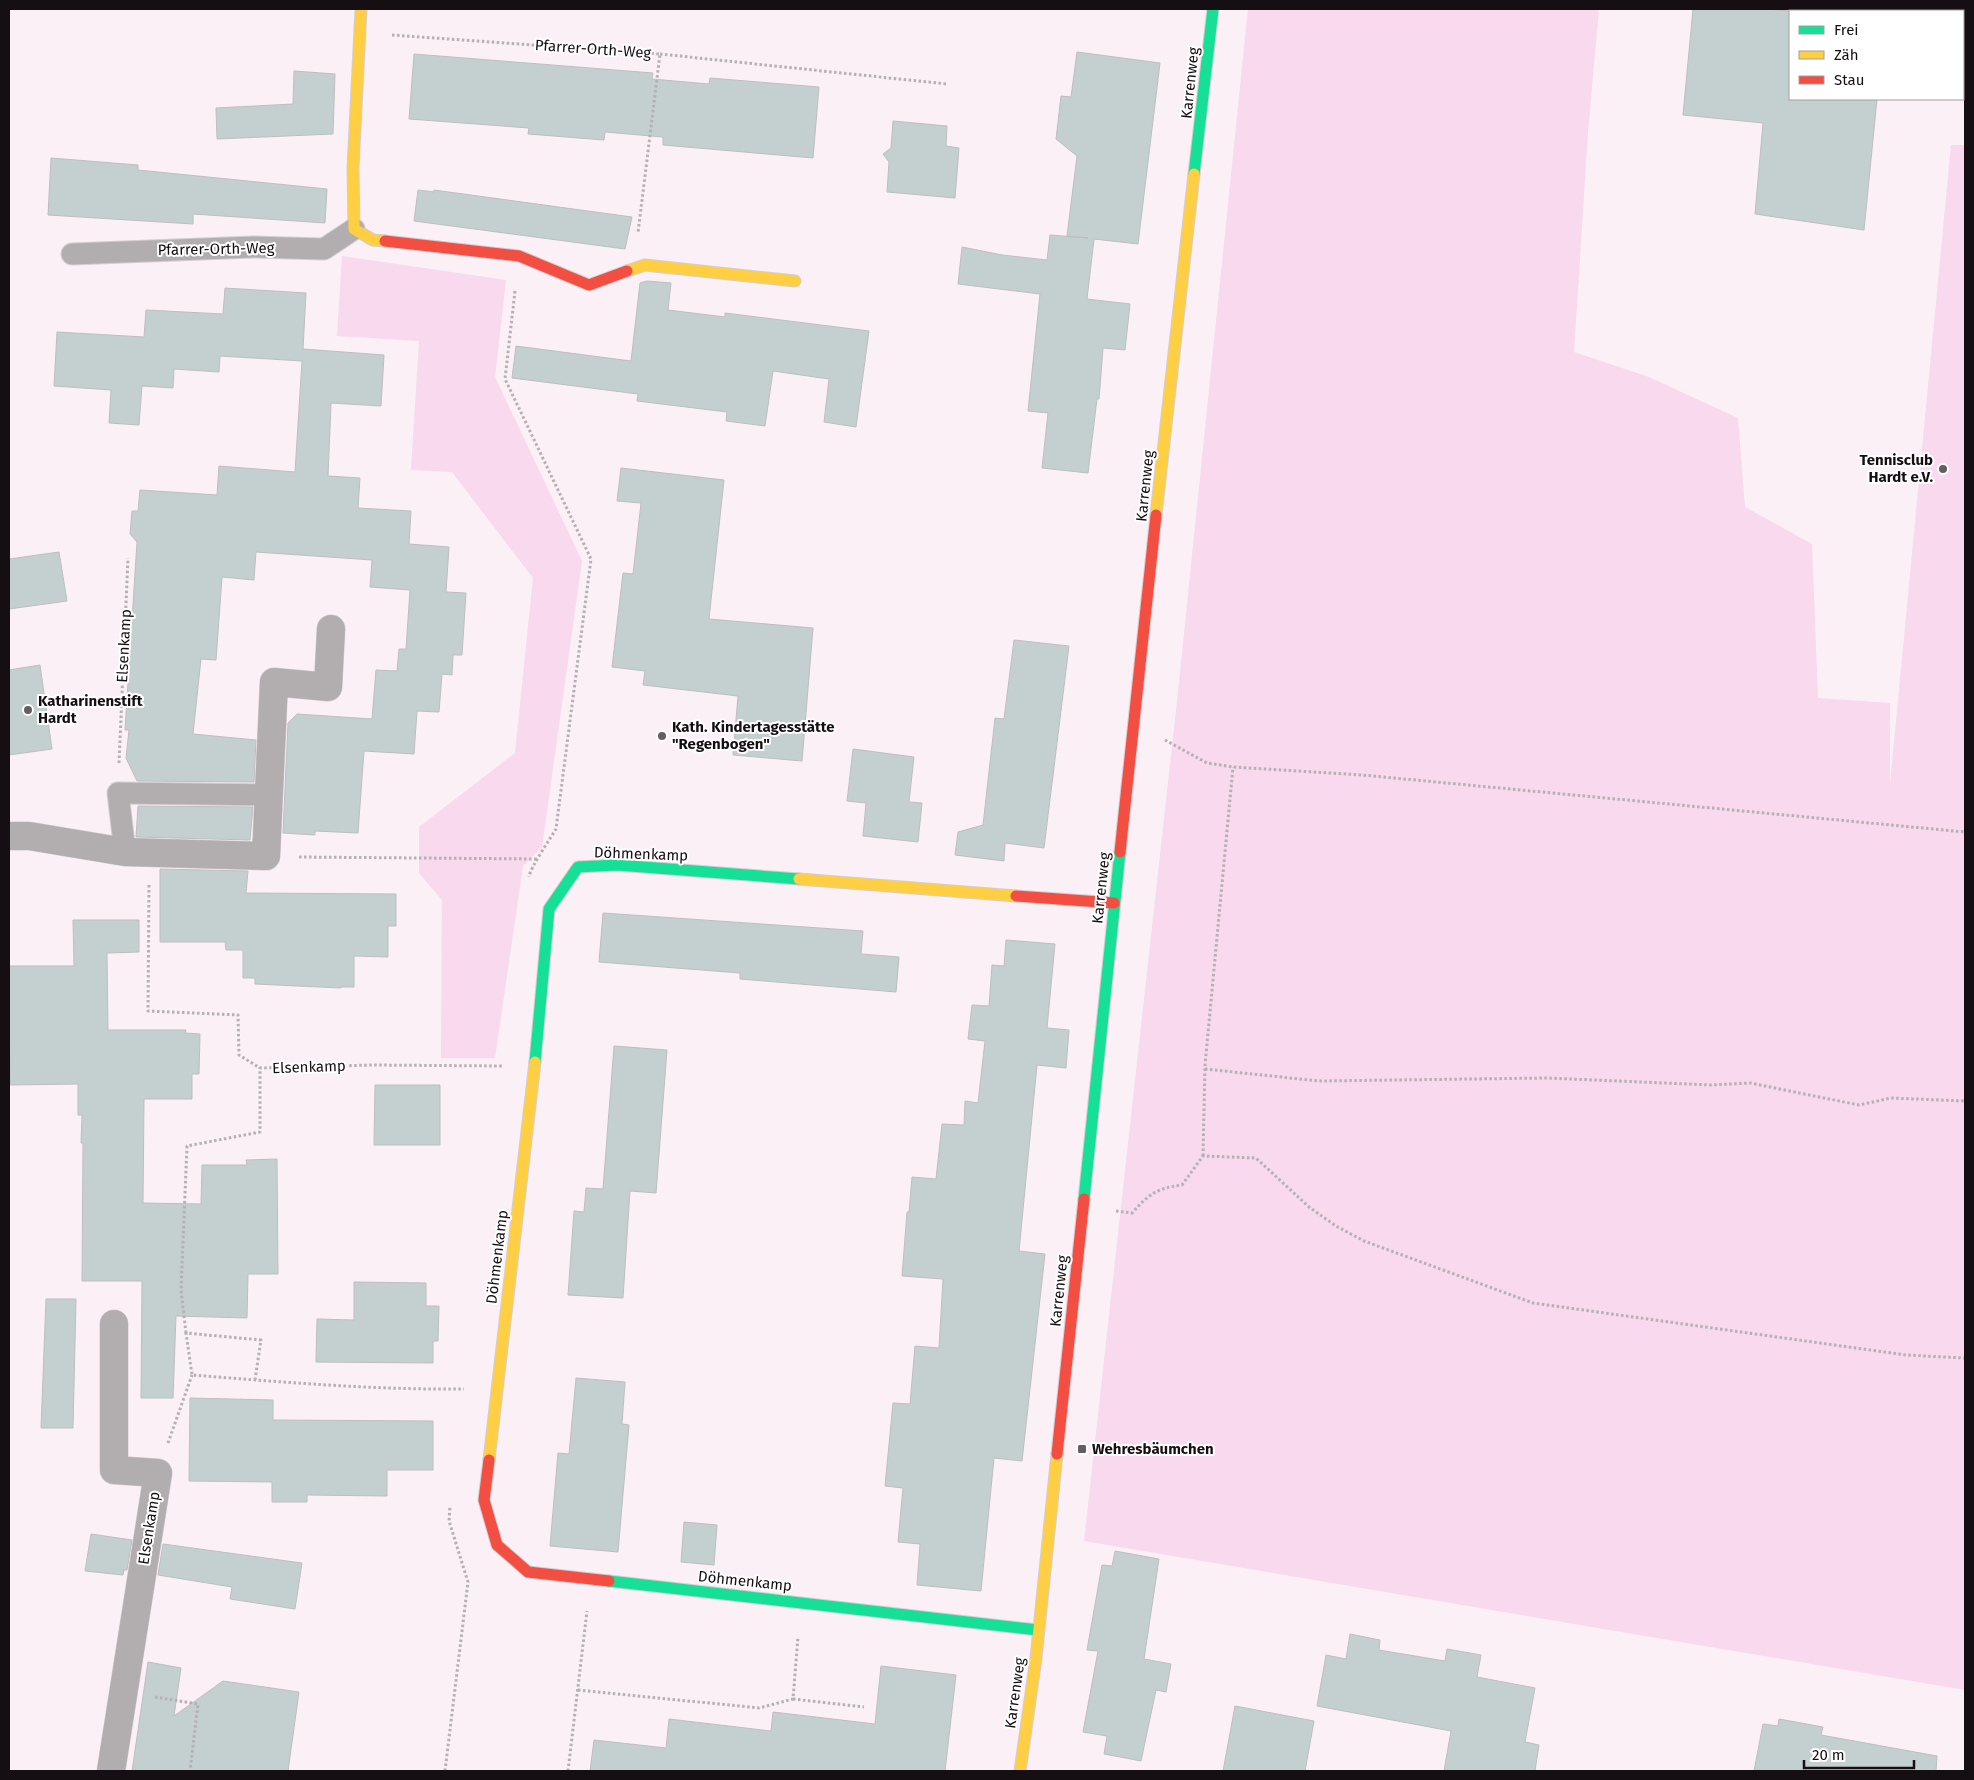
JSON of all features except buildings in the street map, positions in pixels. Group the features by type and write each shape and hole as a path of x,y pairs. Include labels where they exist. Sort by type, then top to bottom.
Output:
{"street":[{"path":"361,9 354,168 354,229 373,240 519,256 589,285 645,265 795,281"},
{"name":"Karrenweg","path":"1020,1771 1036,1658 1133,722 1213,9"},
{"path":"19,836 138,853 266,856 274,682 328,687 331,629"},
{"name":"Döhmenkamp","path":"1038,1630 528,1572 497,1545 484,1500 534,1068 549,909 578,867 617,865 1114,903"},
{"name":"Elsenkamp","path":"111,1771 158,1472 114,1470 114,1324"}],"lane":[{"name":"Pfarrer-Orth-Weg","path":"72,254 253,247 324,250 354,229"},
{"path":"138,853 118,793 269,795"}],"path":[{"name":"Pfarrer-Orth-Weg","path":"360,32 660,54 637,241"},
{"path":"660,54 947,84"},
{"name":"Elsenkamp","path":"118,793 128,558"},
{"path":"1133,722 1207,763 1233,767 1372,776 1965,832"},
{"path":"1083,1208 1132,1213 1143,1200 1163,1187 1182,1185 1203,1156 1205,1069 1233,767"},
{"path":"138,853 148,1011 238,1015 239,1055 260,1068"},
{"path":"266,856 539,859 578,867"},
{"name":"Elsenkamp","path":"192,1375 180,1290 187,1146 260,1132 260,1068 373,1065 534,1068"},
{"path":"1205,1069 1320,1081 1547,1078 1711,1085 1750,1083 1859,1105 1891,1098 1965,1101"},
{"path":"1203,1156 1256,1158 1309,1207 1336,1226 1364,1241 1533,1303 1906,1355 1965,1358"},
{"path":"186,1333 261,1340 255,1380"},
{"path":"158,1472 192,1375 422,1390 497,1388"},
{"path":"568,1771 591,1579"},
{"path":"793,1699 801,1603"},
{"path":"578,1690 759,1708 793,1699 864,1707"},
{"path":"124,1692 198,1704 190,1771"}],"shaded area":[{"path":"1248,9 1599,9 1588,132 1574,352 1649,377 1738,418 1745,507 1812,544 1818,698 1890,703 1890,784 1951,145 1965,145 1965,1690 1084,1541 1178,692"},
{"path":"342,256 506,280 495,377 582,561 542,847 523,866 495,1058 441,1058 442,900 419,873 419,827 515,753 533,578 452,472 411,470 419,341 337,336"}],"traffic: fast":[{"path":"1194,174 1213,9"},
{"path":"1084,1199 1120,852"},
{"path":"535,1062 549,909 578,867 617,865 799,879"},
{"path":"609,1581 1038,1630"}],"traffic: slow":[{"path":"361,9 353,168 354,229 373,240 385,241"},
{"path":"1156,515 1194,174"},
{"path":"627,271 645,265 795,281"},
{"path":"799,879 1016,896"},
{"path":"489,1460 535,1062"},
{"path":"1020,1771 1036,1658 1057,1454"}],"traffic: jam":[{"path":"385,241 519,256 589,285 627,271"},
{"path":"1120,852 1156,515"},
{"path":"1016,896 1114,903"},
{"path":"1057,1454 1084,1199"},
{"path":"489,1460 484,1500 497,1545 528,1572 609,1581"}],"place":[{"name":"Tennisclub Hardt e.V.","path":"1943,469"},
{"name":"Katharinenstift Hardt","path":"28,710"},
{"name":"Kath. Kindertagesstätte \"Regenbogen\"","path":"662,736"},
{"name":"Wehresbäumchen","path":"1082,1449"}]}
